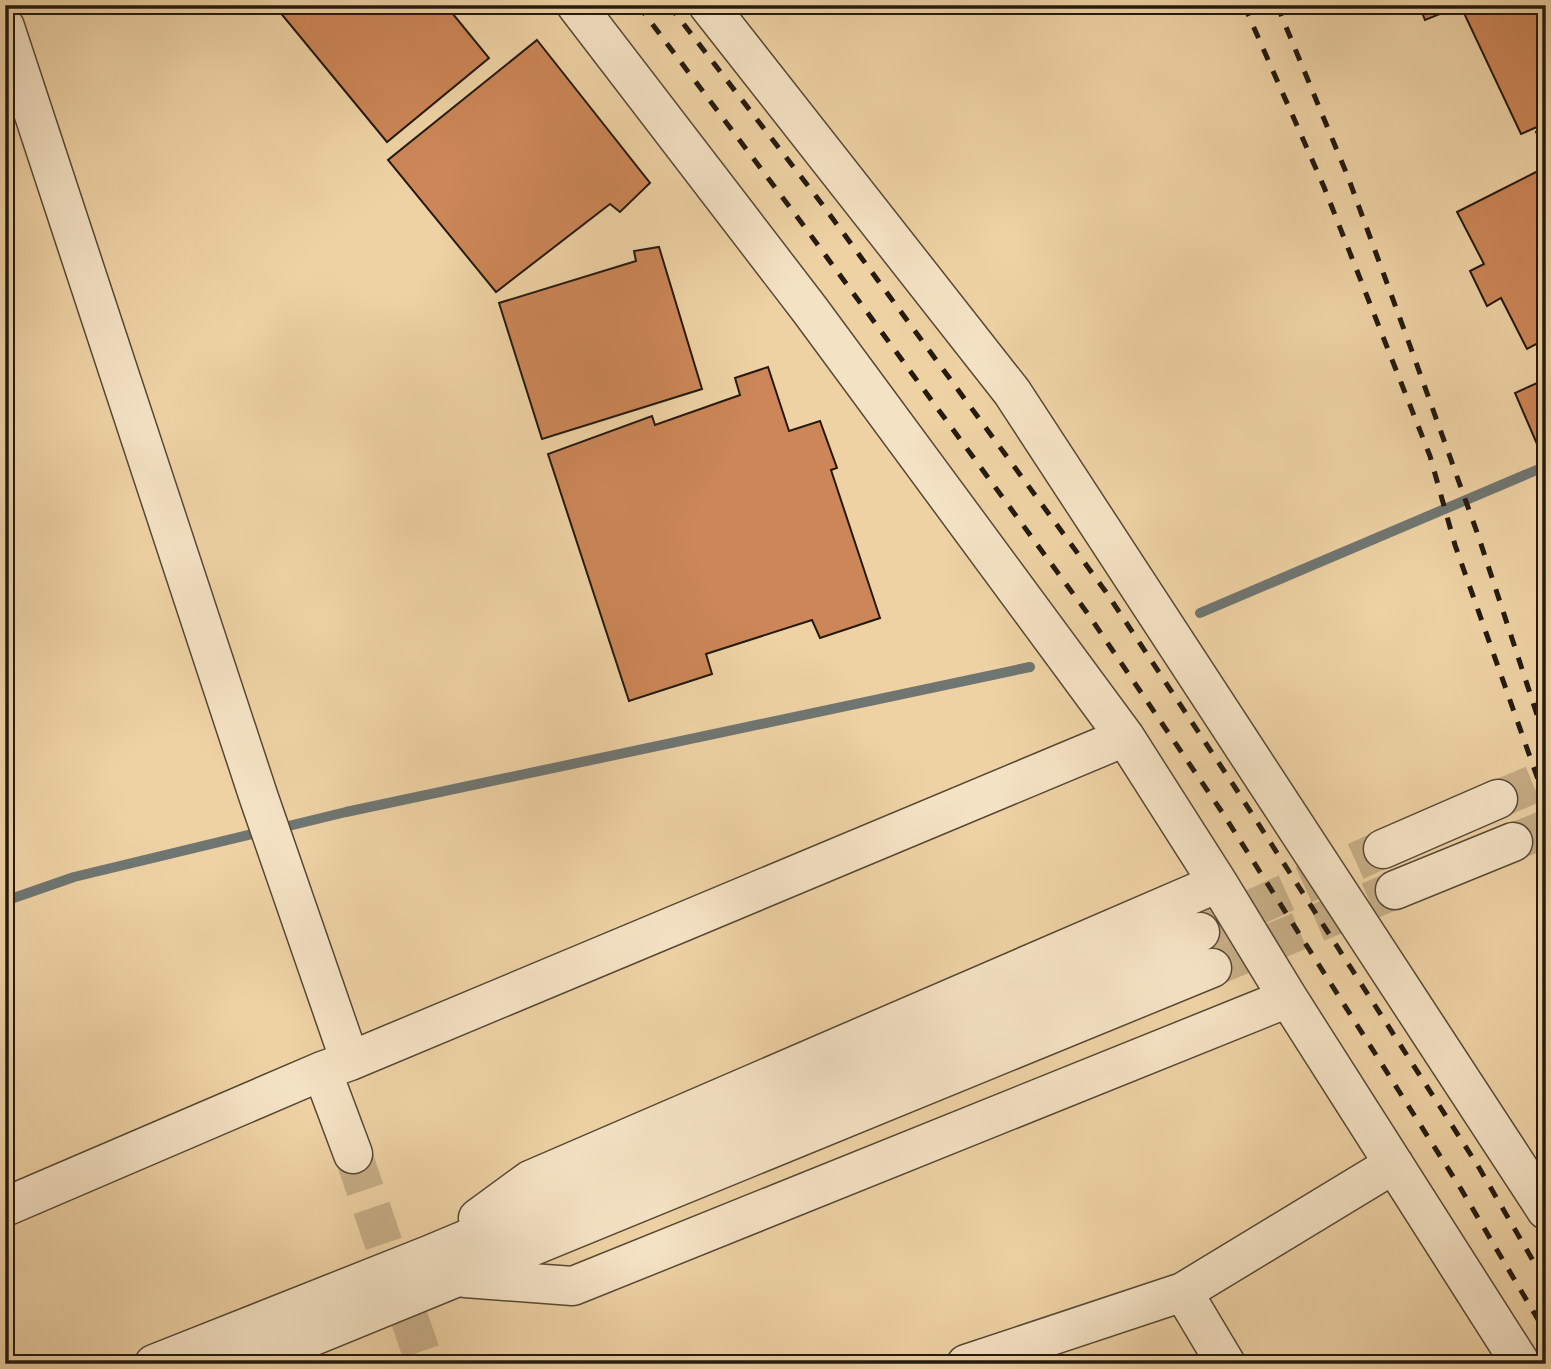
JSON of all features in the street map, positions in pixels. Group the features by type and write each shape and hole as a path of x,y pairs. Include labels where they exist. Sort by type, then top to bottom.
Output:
{"street":[{"path":"576,5 810,310 1125,737 1521,1364"},
{"path":"708,5 1012,392 1546,1210"},
{"path":"5,27 273,838 336,1066 353,1154"},
{"path":"5,1207 1125,737"},
{"path":"1384,849 1498,799"},
{"path":"1395,890 1513,842"},
{"path":"429,1255 530,1180 1219,883"},
{"path":"154,1364 429,1255 1200,932"},
{"path":"246,1364 1212,968"},
{"path":"459,1277 573,1286 1289,998"},
{"path":"966,1364 1183,1292 1394,1164"},
{"path":"1183,1292 1226,1364"}],"building":[{"path":"274,5 451,5 448,8 489,58 387,142"},
{"path":"1419,5 1448,5 1450,10 1425,20"},
{"path":"1477,5 1546,5 1546,123 1521,134 1463,11"},
{"path":"537,40 650,183 620,212 610,204 496,292 388,160"},
{"path":"1546,127 1546,137 1540,140 1536,132"},
{"path":"1546,167 1546,339 1527,349 1501,298 1487,306 1470,271 1484,264 1457,212"},
{"path":"659,247 702,389 542,439 499,303 636,261 634,251"},
{"path":"768,367 789,431 820,421 837,468 831,470 880,618 820,638 812,620 706,654 712,674 629,701 548,454 652,416 655,425 740,395 735,378"},
{"path":"1546,379 1546,440 1537,444 1515,393"}],"waterway":[{"path":"1200,613 1546,466"},
{"path":"276,829 1030,667"},
{"path":"5,901 74,877 261,832"}],"tunnel":[{"path":"1498,799 1546,779"},
{"path":"1513,842 1546,829"},
{"path":"1200,932 1383,849"},
{"path":"1212,968 1395,890"},
{"path":"353,1154 425,1364"}],"railway":[{"path":"638,5 804,226 1088,614 1222,812 1461,1189 1546,1333"},
{"path":"669,5 822,204 1106,592 1478,1166 1546,1283"},
{"path":"1244,5 1324,187 1430,456 1455,545 1546,802"},
{"path":"1277,5 1348,177 1413,354 1478,535 1546,742"}]}
